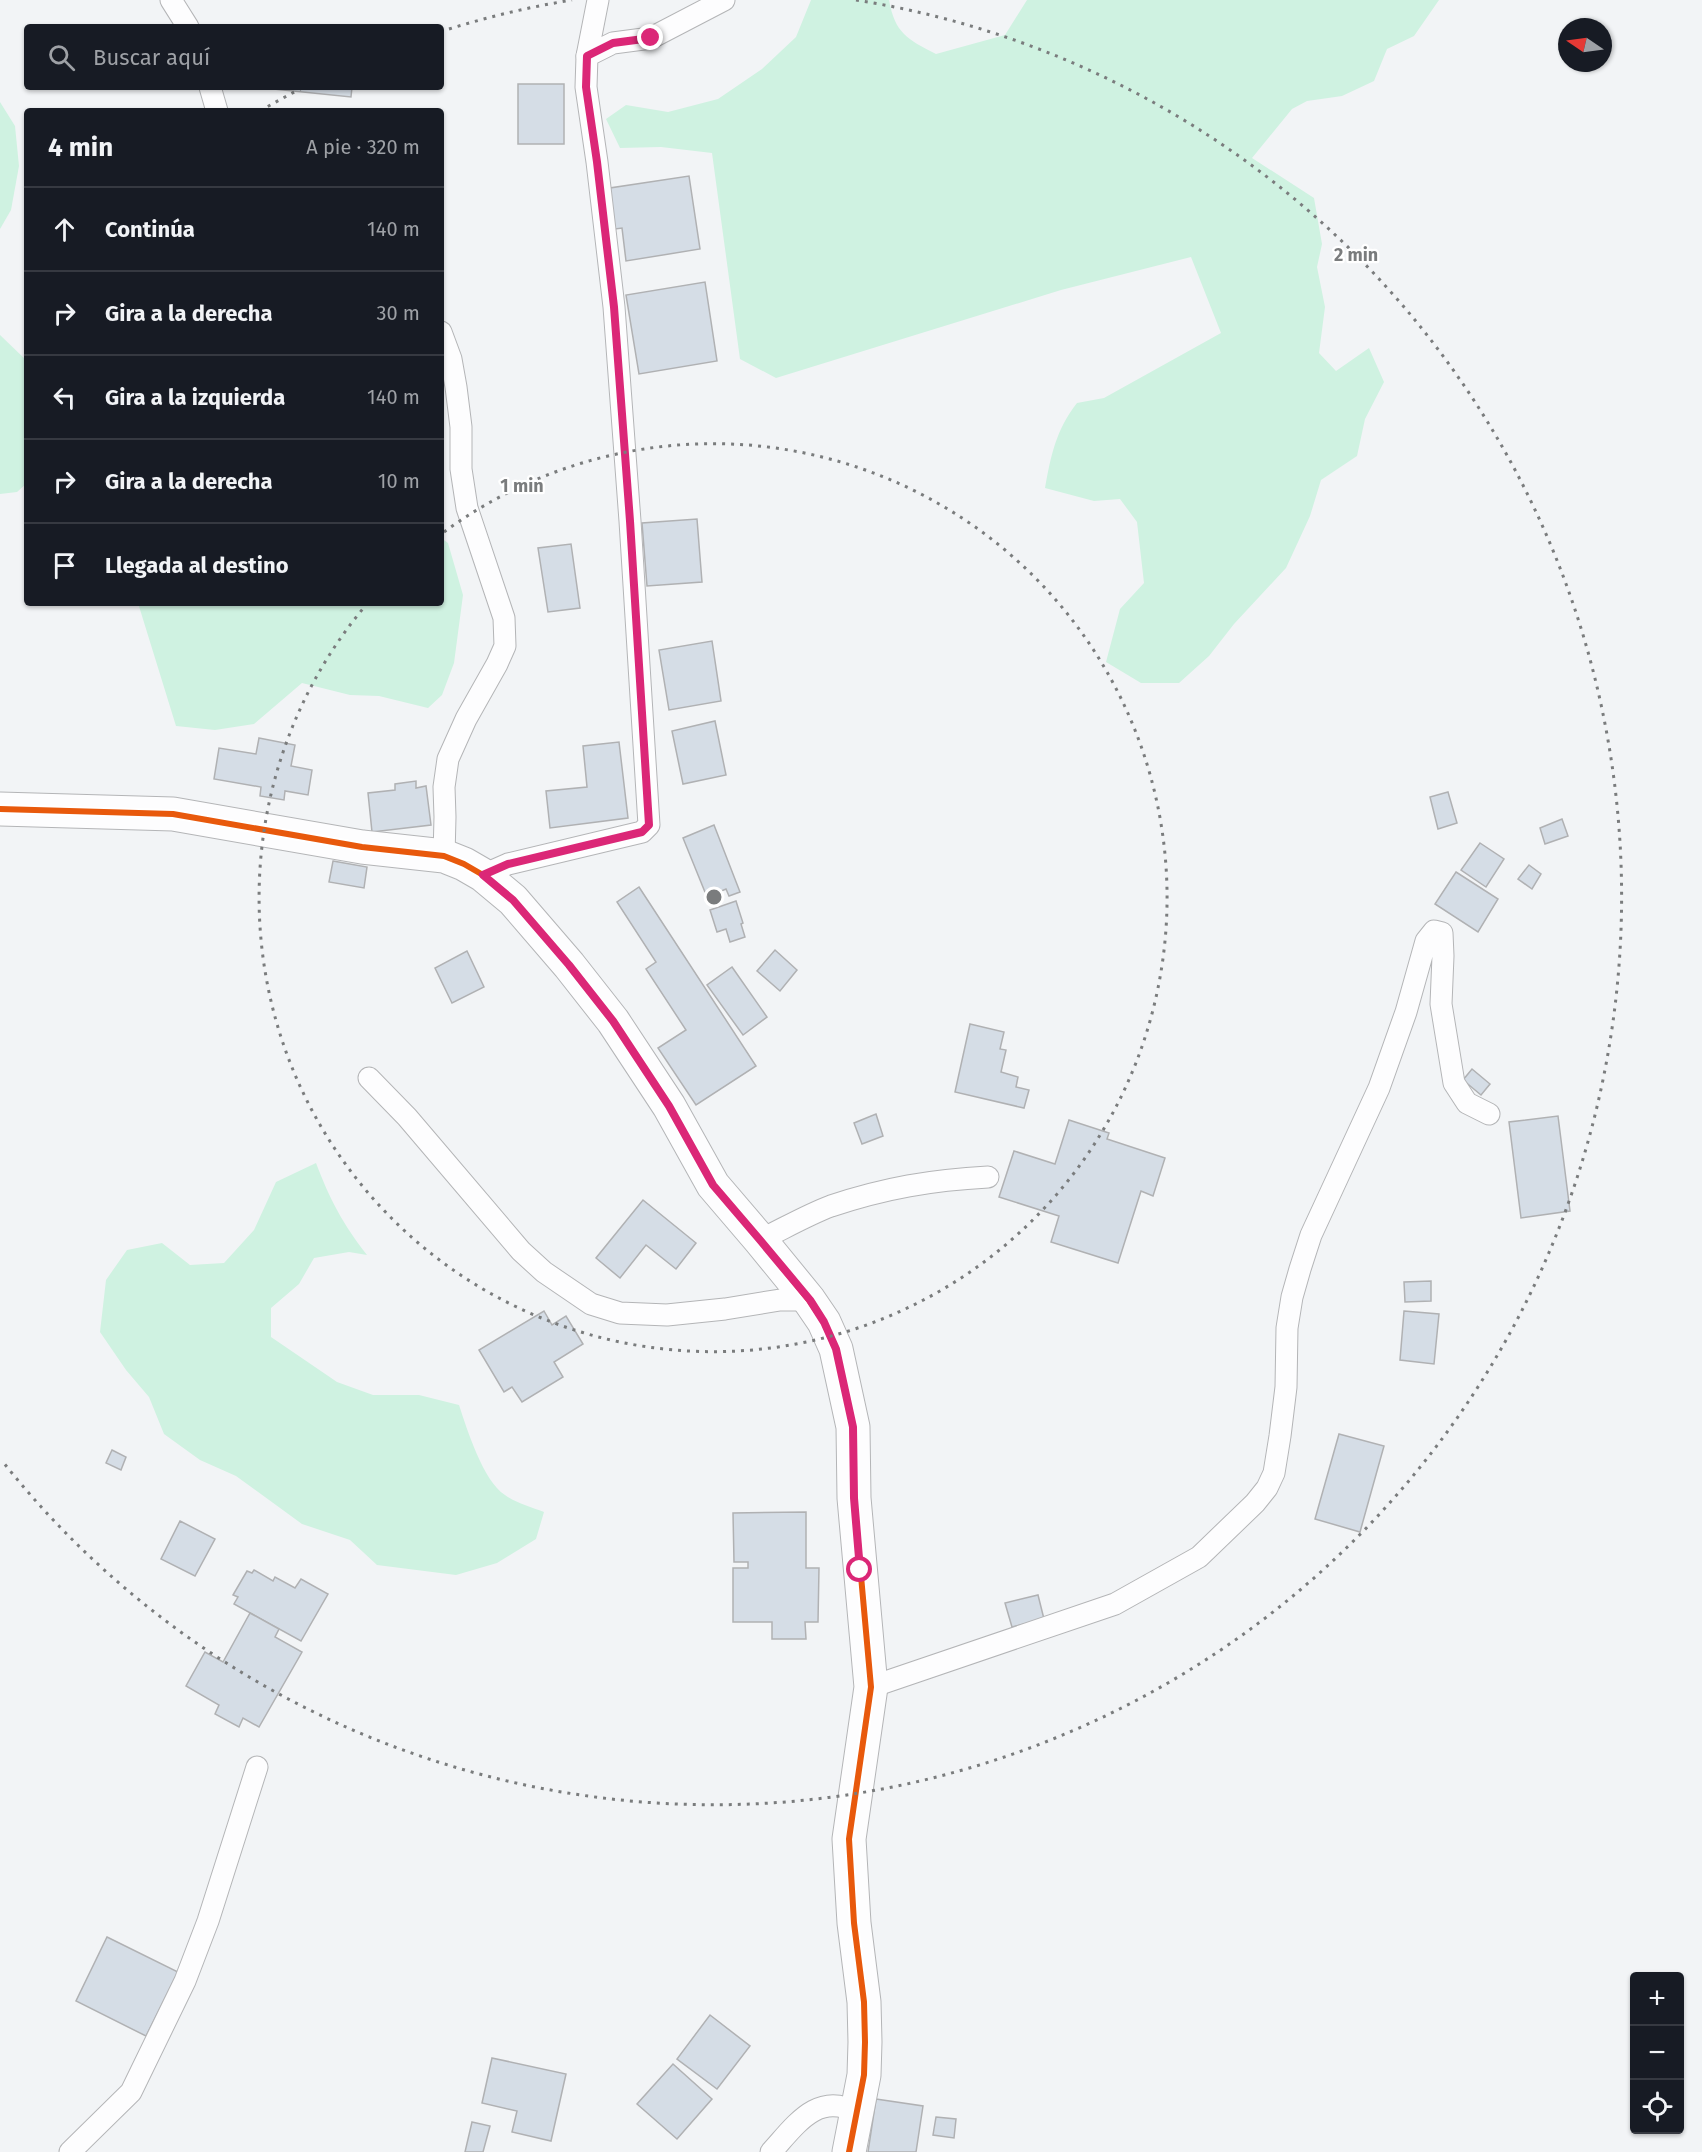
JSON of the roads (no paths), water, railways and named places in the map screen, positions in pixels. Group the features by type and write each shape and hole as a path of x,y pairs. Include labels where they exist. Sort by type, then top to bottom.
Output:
{"street":[{"path":"0,809 173,814 362,847 444,856 483,875 513,900 613,1021 669,1106 713,1185 810,1300 824,1322 836,1349 853,1427 854,1498 871,1687 849,1839 854,1923 864,2002 865,2042 864,2075 849,2152"}],"lane":[{"path":"171,0 186,24"},
{"path":"483,875 508,864 642,832 649,825 614,307 586,87 587,56 598,0"},
{"path":"587,56 613,43 651,38 724,0"},
{"path":"211,90 216,108"},
{"path":"444,340 451,359 456,387 461,469 467,508 504,618 504,646 497,664 466,719 448,759 444,788 444,856"},
{"path":"871,1687 1115,1604 1199,1557 1255,1503 1267,1488 1274,1473 1280,1436 1286,1388 1287,1328 1300,1269 1311,1235 1379,1088 1406,1012 1426,941 1434,931 1442,933 1441,1004 1454,1083 1467,1103 1489,1114"},
{"path":"369,1078 407,1117 521,1251 544,1272 591,1304 620,1313 668,1316 780,1300 810,1300"},
{"path":"760,1240 829,1207 899,1186 940,1179 988,1177"},
{"path":"70,2152 131,2092 185,1981 208,1921 257,1767"},
{"path":"771,2152 797,2123 818,2107 836,2104 846,2106 857,2113"}]}
